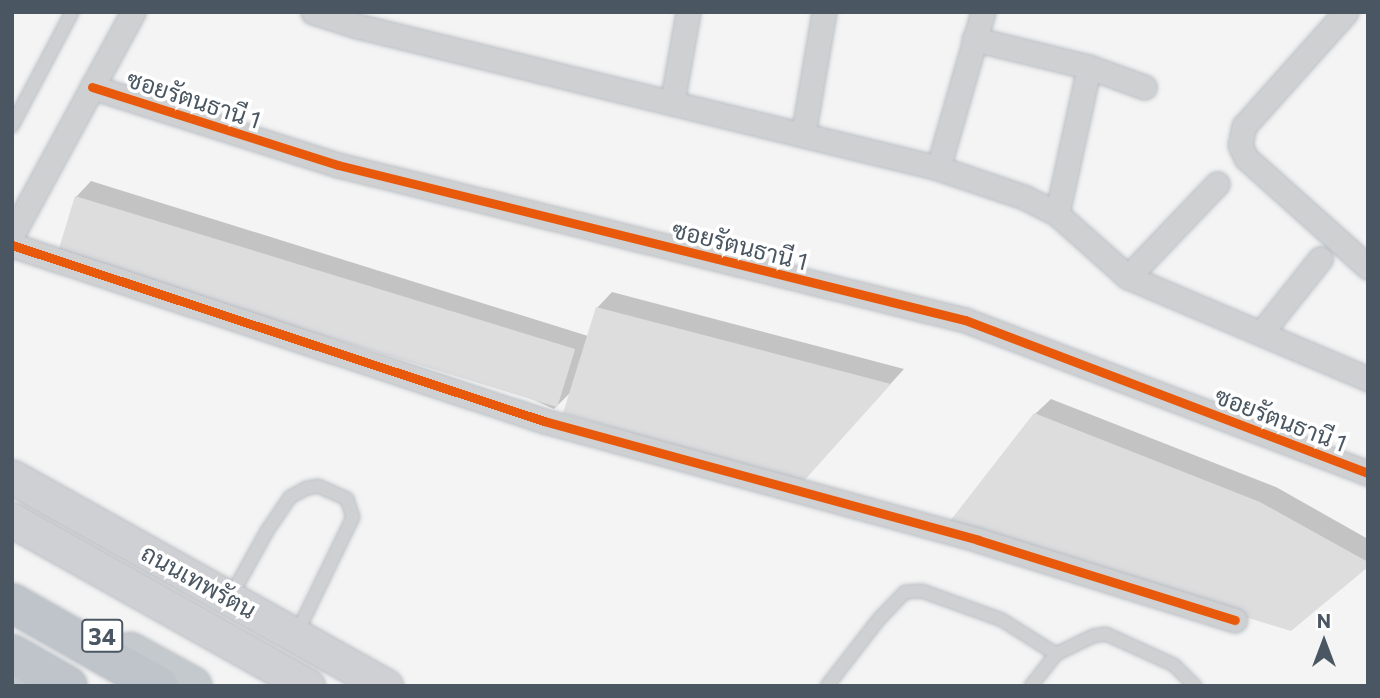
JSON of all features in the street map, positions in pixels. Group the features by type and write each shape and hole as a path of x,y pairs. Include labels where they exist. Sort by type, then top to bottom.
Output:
{"highway":[{"name":"34","path":"12,586 192,686"},
{"path":"12,603 159,686"},
{"path":"12,654 68,686"},
{"path":"12,678 26,686"}],"main road":[{"name":"ถนนเทพรัตน","path":"12,477 386,686"},
{"path":"12,520 308,686"}],"street":[{"path":"12,235 133,12"},
{"path":"673,103 688,12"},
{"path":"803,135 824,12"},
{"path":"938,167 983,12"},
{"path":"1346,12 1244,126 1240,145 1246,158 1366,260"},
{"path":"316,13 938,167 1024,197 1057,214 1128,277 1368,379"},
{"path":"974,39 1089,67 1144,87"},
{"path":"1057,214 1089,67"},
{"name":"ซอยรัตนธานี 1","path":"92,88 338,165 965,320 1368,473"},
{"path":"1128,277 1217,184"},
{"path":"12,245 544,421 978,540 1235,620"},
{"path":"1261,333 1320,259"}],"lane":[{"path":"12,126 72,12"},
{"path":"230,599 267,531 290,497 307,488 318,486 347,499 353,517 296,636"},
{"path":"827,686 879,619 905,592 922,591 1002,620 1056,654"},
{"path":"1031,686 1056,654 1093,636 1106,634 1174,665 1195,686"}],"building":[{"path":"75,196 575,349 557,407 57,254"},
{"path":"596,307 891,384 802,483 563,413"},
{"path":"1034,413 1260,502 1368,562 1368,567 1291,631 947,525"}],"cycle path":[{"path":"92,87 338,165 965,320 1368,473"},
{"path":"12,245 544,421 978,540 1235,620"}]}
